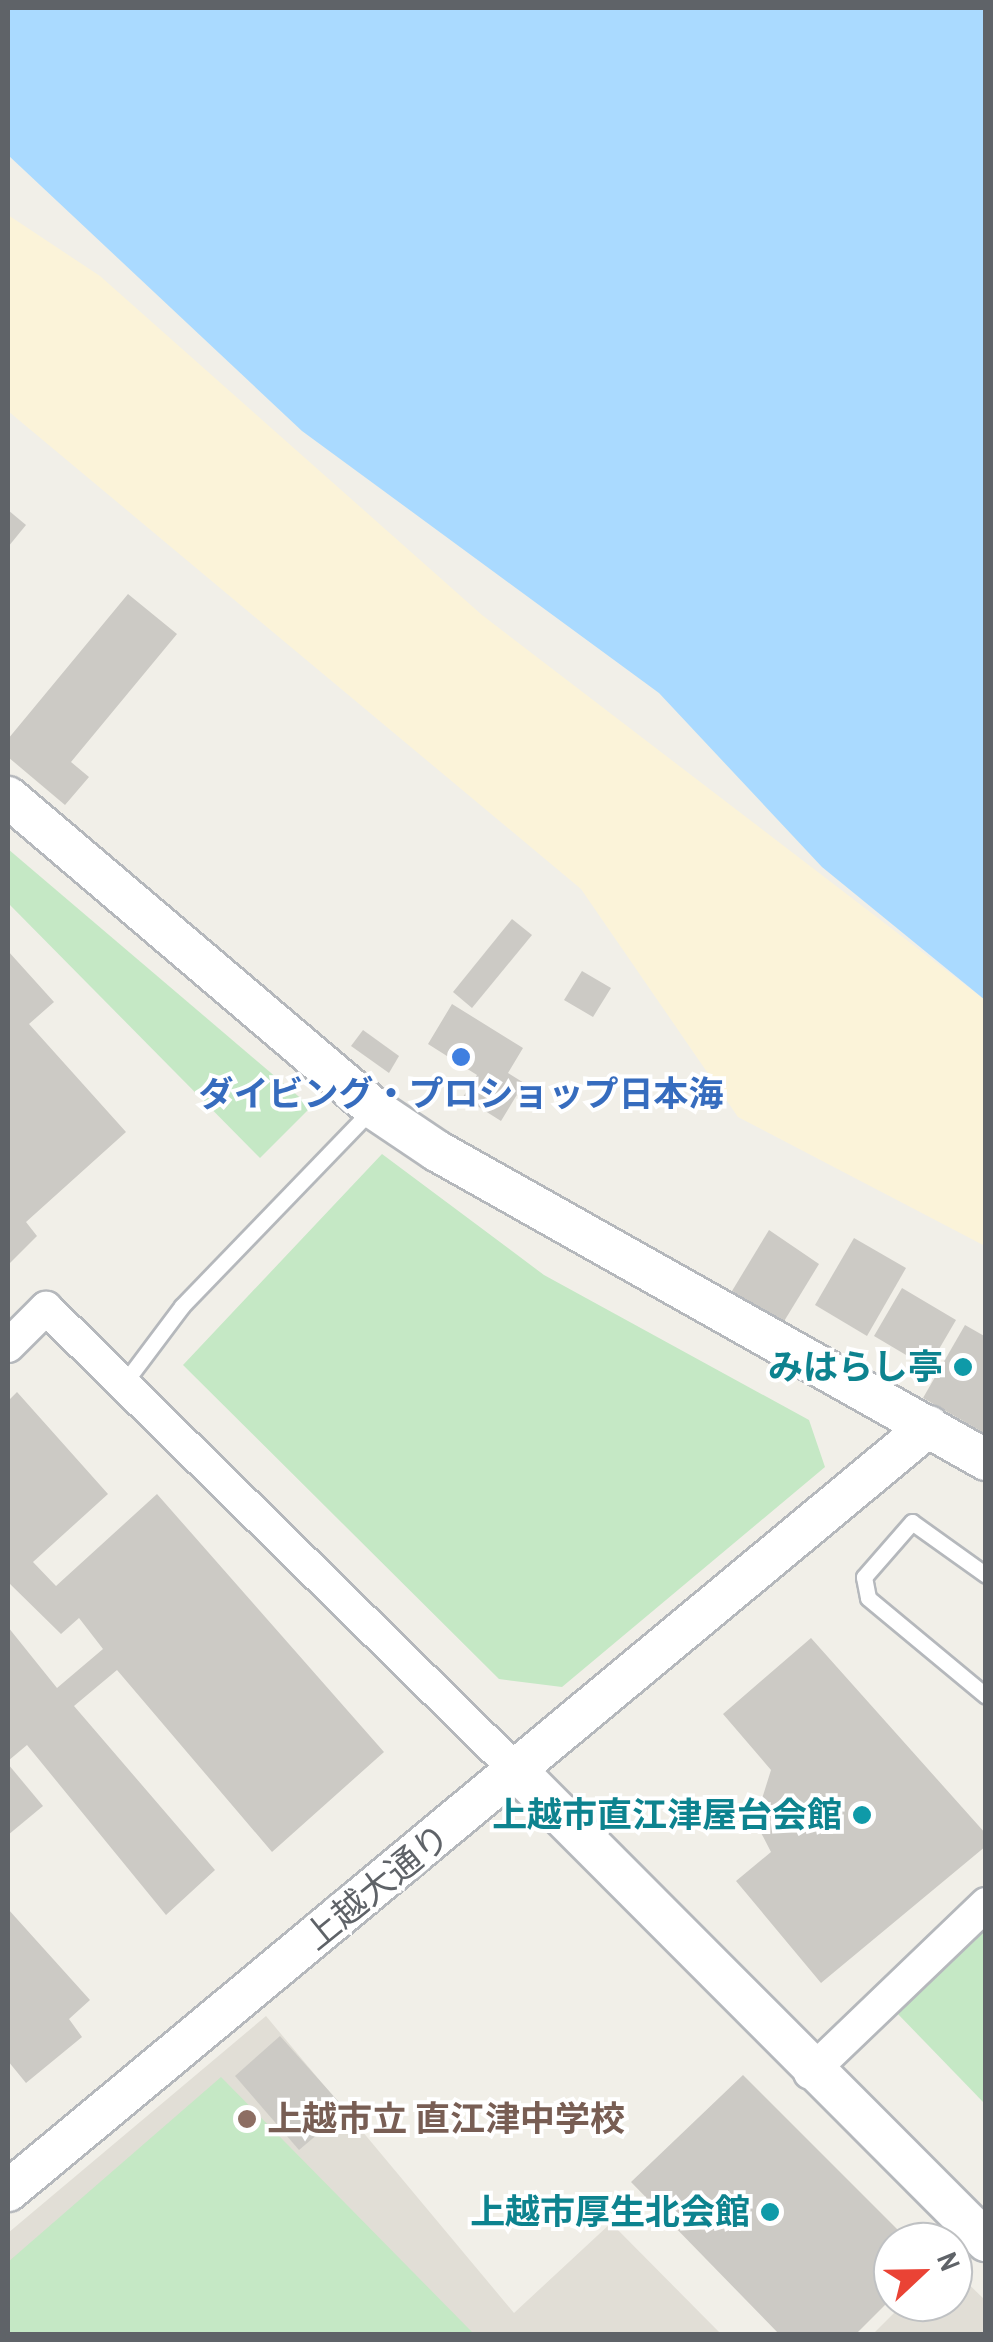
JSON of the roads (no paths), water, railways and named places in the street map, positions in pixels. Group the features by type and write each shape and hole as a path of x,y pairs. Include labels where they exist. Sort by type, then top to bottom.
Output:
{"street":[{"path":"8,797 373,1108 563,1224 986,1460"},
{"path":"8,1346 46,1308 126,1382 518,1772 810,2073 981,2228"},
{"name":"上越大通り","path":"8,2192 518,1772 929,1426"},
{"path":"810,2073 986,1904"}],"lane":[{"path":"126,1382 182,1306 373,1108"},
{"path":"986,1575 912,1522 864,1577 868,1598 986,1696"}],"water":[{"path":"8,8 985,8 985,1000 822,867 659,693 302,431 8,155"}],"place":[{"name":"ダイビング・プロショップ日本海","path":"461,1057"},
{"name":"みはらし亭","path":"963,1367"},
{"name":"上越市直江津屋台会館","path":"862,1815"},
{"name":"上越市立 直江津中学校","path":"247,2119"},
{"name":"上越市厚生北会館","path":"770,2212"}]}
